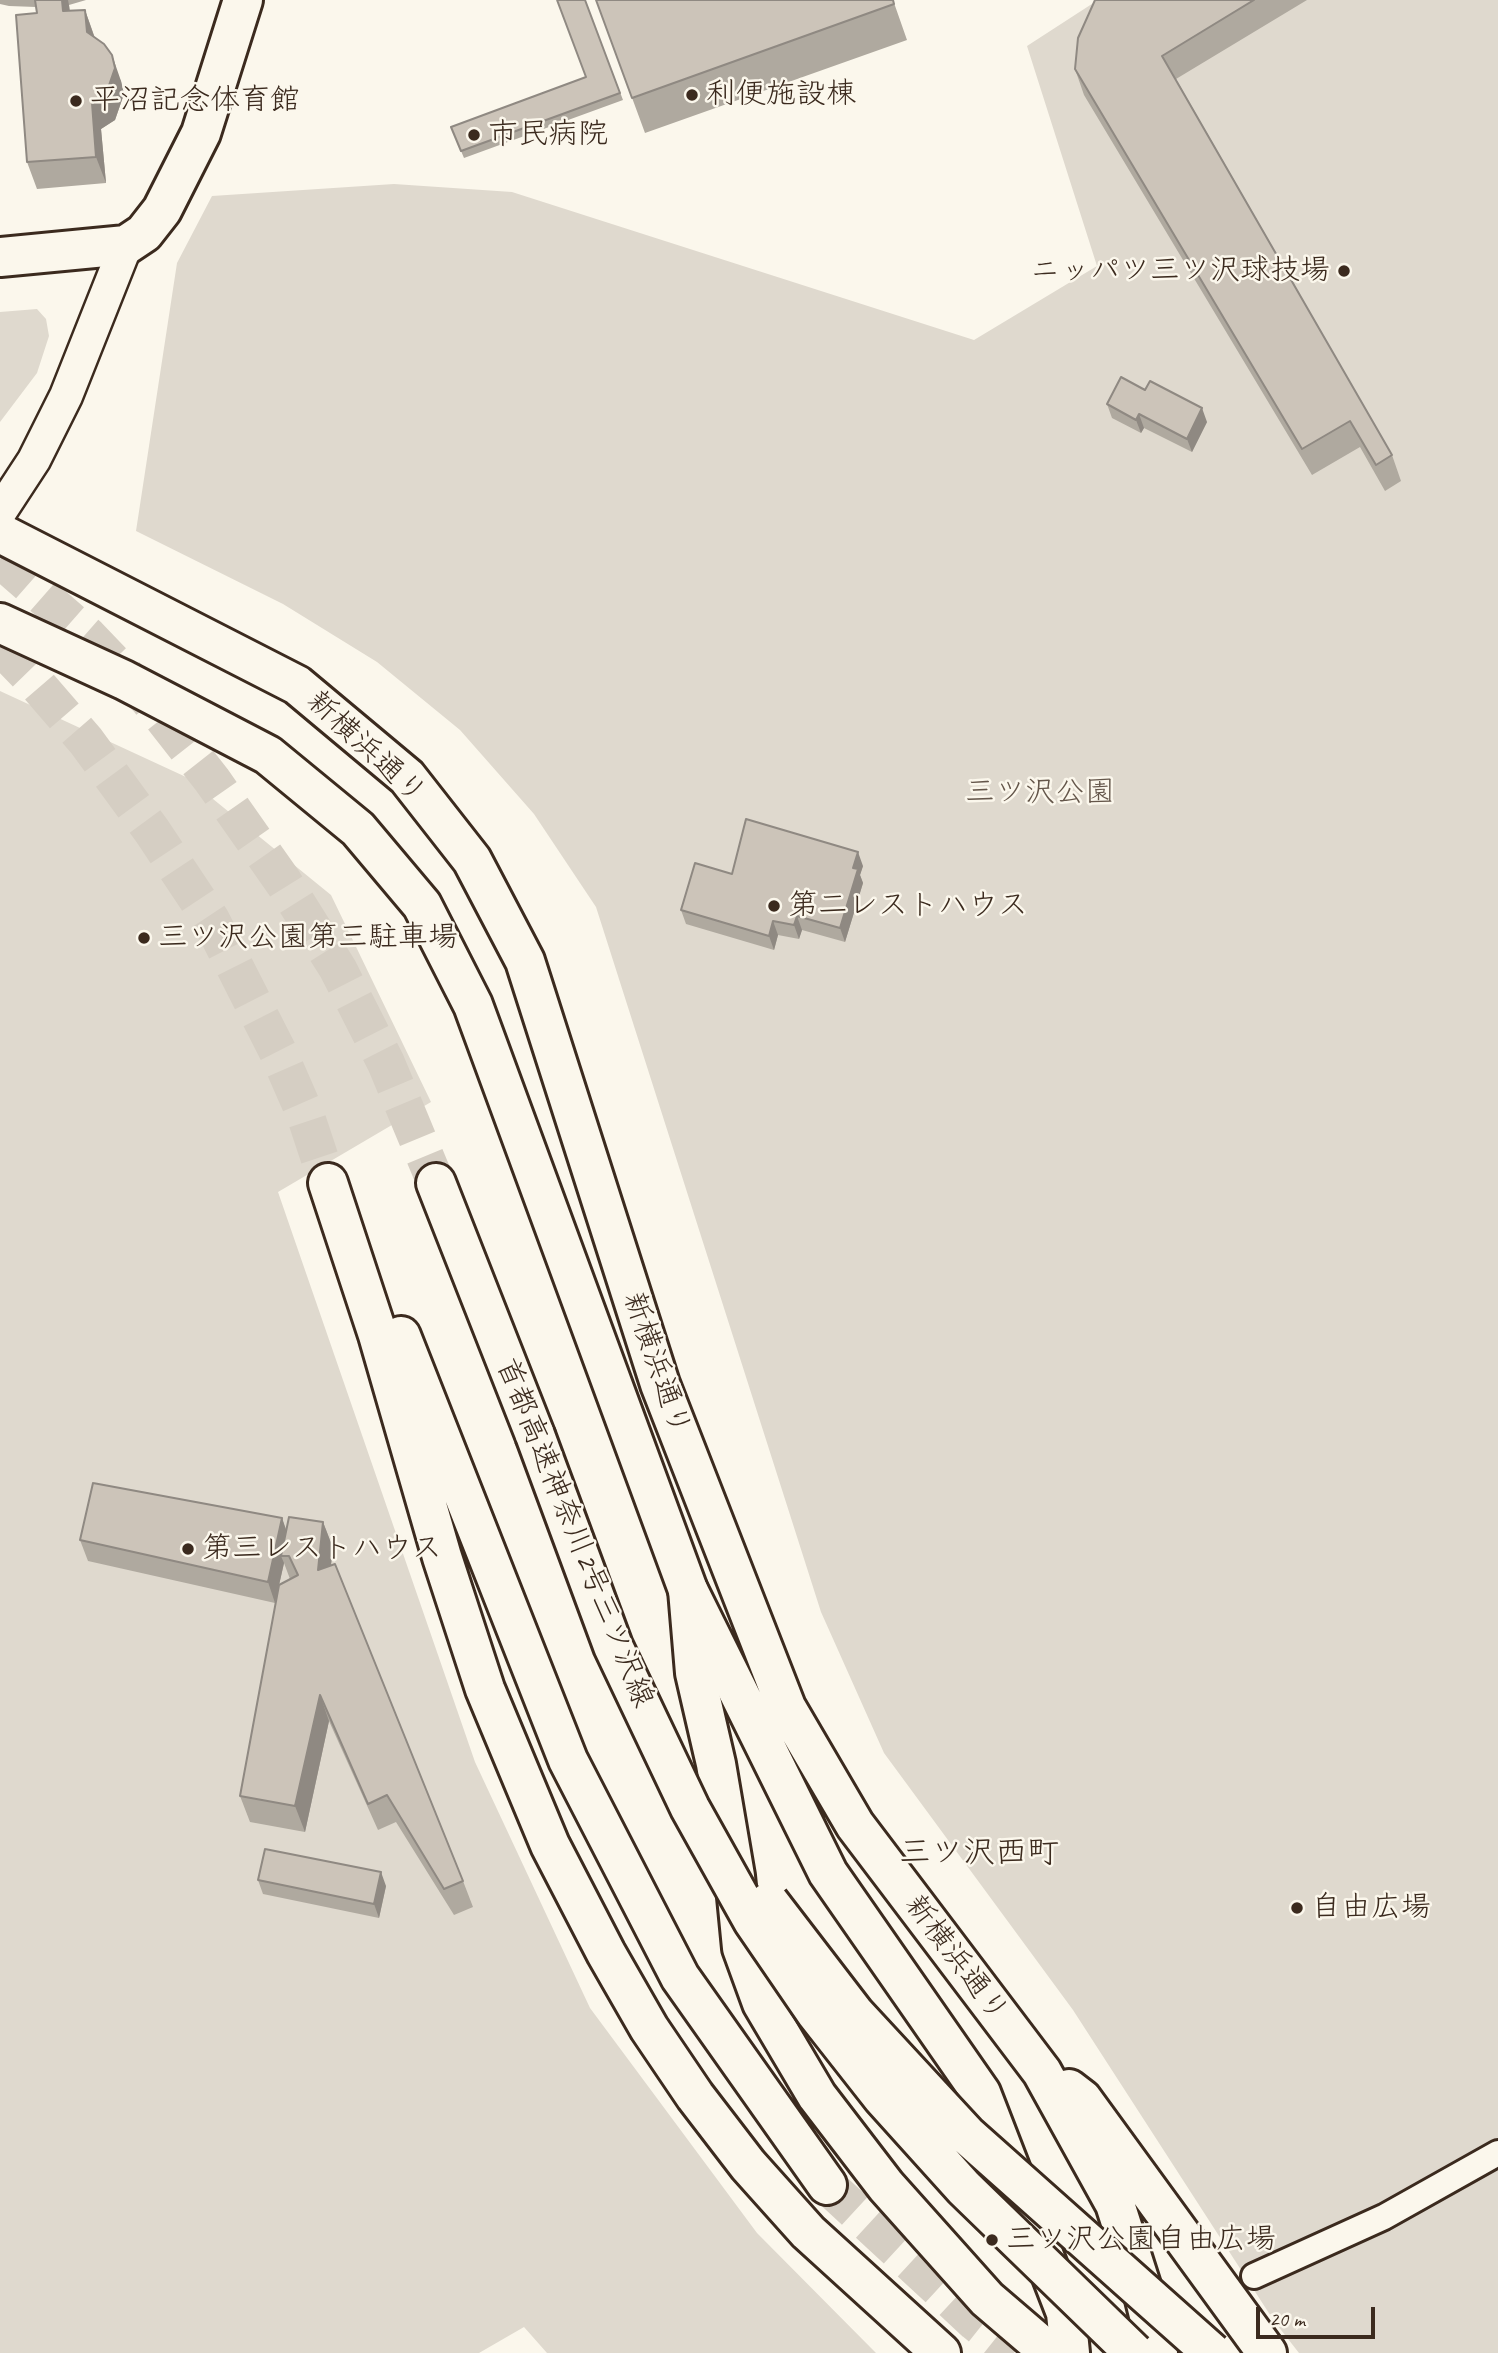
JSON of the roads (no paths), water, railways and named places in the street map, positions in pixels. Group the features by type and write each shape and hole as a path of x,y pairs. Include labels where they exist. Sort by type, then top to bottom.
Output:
{"main road":[{"path":"0,257 126,245 144,233 162,210 201,133 243,0"},
{"name":"新横浜通り","path":"0,533 298,685 407,777 472,860 526,961 660,1384 786,1707 855,1825 1037,2065 1115,2204 1144,2295 1154,2353"},
{"name":"新横浜通り","path":"0,623 124,680 268,755 358,829 422,905 473,1005 688,1590 828,1872 981,2093 1066,2313 1070,2353"},
{"path":"827,2185 680,1977 568,1760 334,1181 442,1558 485,1689 550,1845 606,1953 649,2028 695,2096 748,2165 808,2232 939,2352"},
{"name":"首都高速神奈川2号三ツ沢線","path":"436,1182 535,1435 613,1646 690,1808 753,1921 816,2013 882,2097 964,2188 1154,2353"},
{"path":"688,1590 695,1673 721,1789 735,1876 742,1948 762,2003 817,2096 886,2186 987,2299 1050,2353"},
{"path":"613,1646 756,1885 855,2014 967,2135 1212,2353"},
{"path":"1037,2065 1083,2099 1267,2353"}],"street":[{"path":"0,512 34,460 66,396 126,245"},
{"path":"1254,2276 1384,2217 1498,2153"}],"tunnel":[{"path":"0,559 88,636 149,700 212,780 284,883 338,969 386,1063 436,1183"},
{"path":"0,646 86,741 152,831 211,920 278,1052 305,1114 328,1183"},
{"path":"827,2185 975,2322 1014,2353"}],"place":[{"name":"利便施設棟","path":"692,95"},
{"name":"平沼記念体育館","path":"76,101"},
{"name":"市民病院","path":"474,135"},
{"name":"ニッパツ三ツ沢球技場","path":"1344,271"},
{"name":"第二レストハウス","path":"774,906"},
{"name":"三ツ沢公園第三駐車場","path":"144,938"},
{"name":"第三レストハウス","path":"188,1549"},
{"name":"自由広場","path":"1297,1908"},
{"name":"三ツ沢公園自由広場","path":"992,2240"}],"district":[{"name":"三ツ沢西町","path":"979,1854"}],"park label":[{"name":"三ツ沢公園","path":"1040,793"}]}
